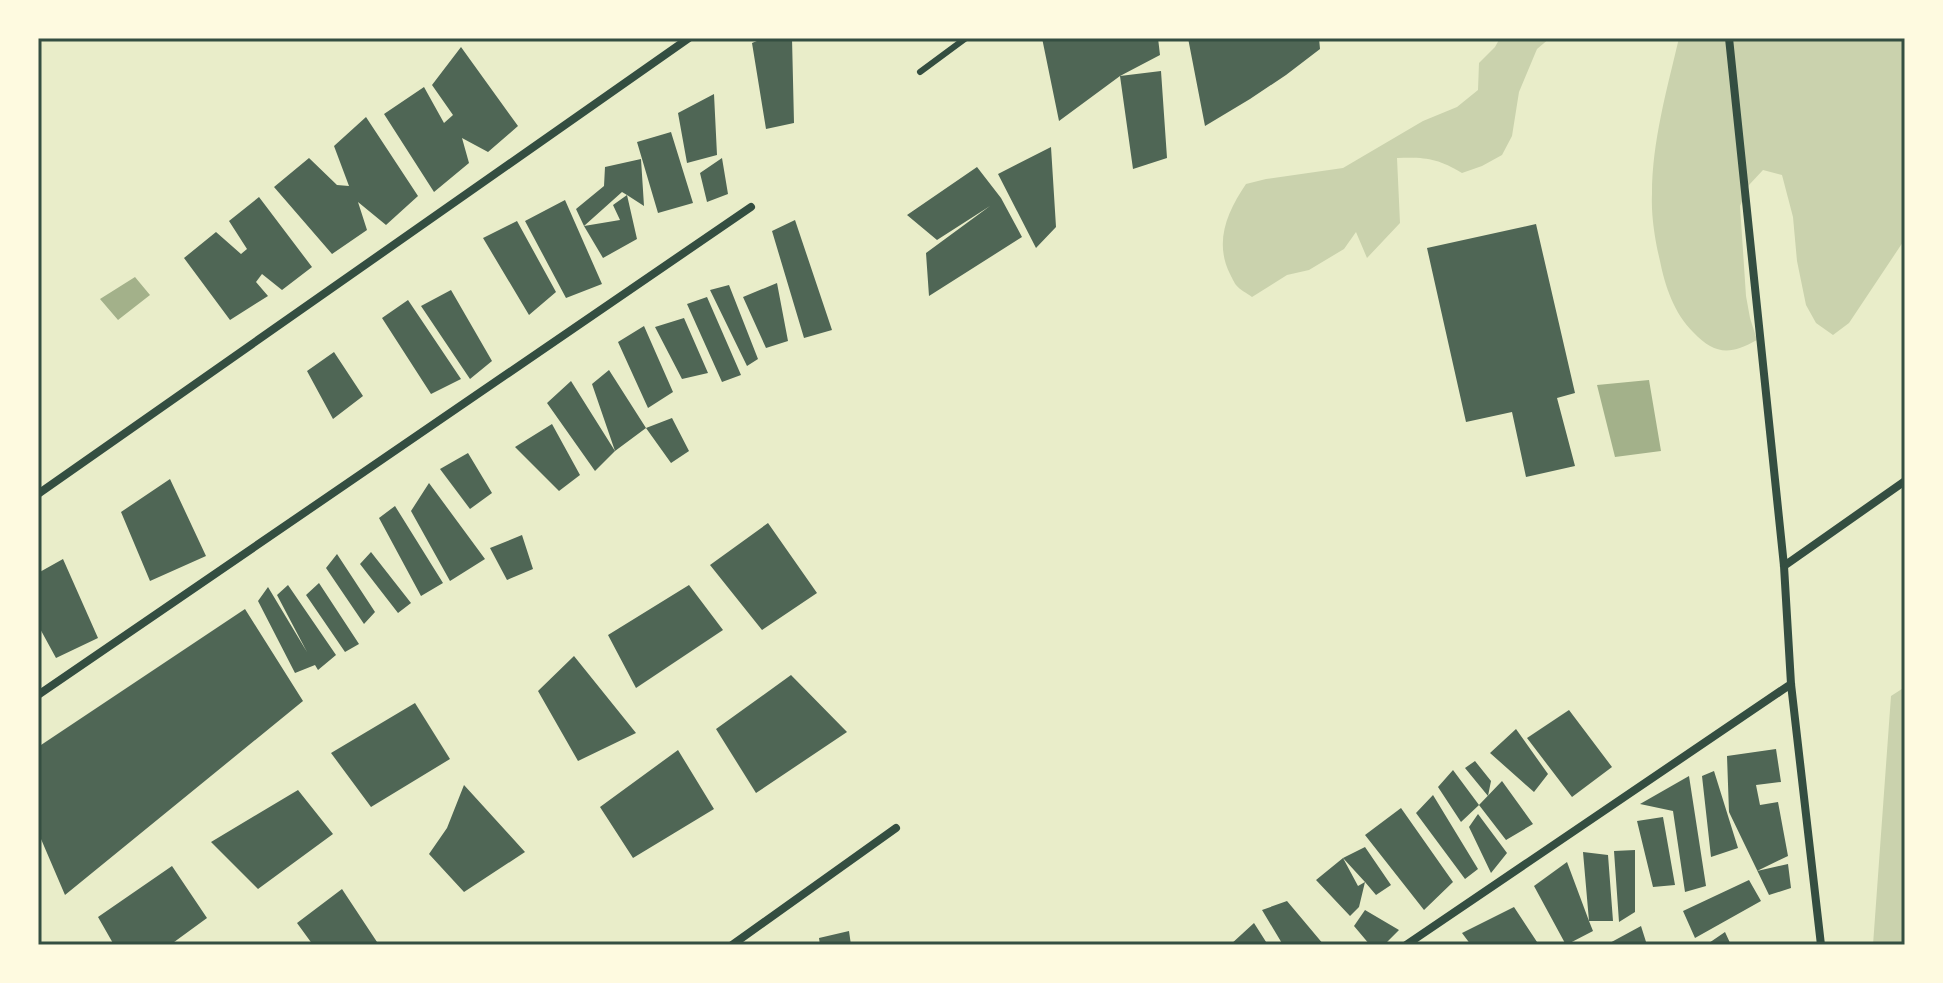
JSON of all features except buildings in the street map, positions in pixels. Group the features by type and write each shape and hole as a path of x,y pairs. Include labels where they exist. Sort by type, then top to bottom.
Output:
{"street":[{"path":"38,494 689,38"},
{"path":"1729,38 1784,566 1791,684 1821,945"},
{"path":"38,695 751,207"},
{"path":"1784,566 1905,481"},
{"path":"1406,945 1791,684"},
{"path":"732,945 896,828"}],"lane":[{"path":"920,72 966,38"}],"shaded area":[{"path":"1500,38 1550,38 1537,49 1519,92 1512,136 1502,155 1462,173 1431,160 1397,158 1400,223 1367,258 1356,232 1344,249 1309,270 1287,275 1252,297 1238,287 1225,262 1223,239 1228,216 1246,184 1343,168 1423,121 1457,107 1478,90 1479,63"},
{"path":"1679,38 1905,38 1905,239 1849,323 1833,335 1816,323 1806,305 1797,261 1793,217 1782,175 1763,170 1749,185 1740,206 1746,296 1757,340 1731,350 1716,349 1686,325 1676,308 1662,270 1652,202 1657,135"},
{"path":"135,277 150,295 118,320 100,299"},
{"path":"1649,380 1661,451 1615,457 1597,385"},
{"path":"1905,687 1905,945 1873,945 1891,696"}]}
